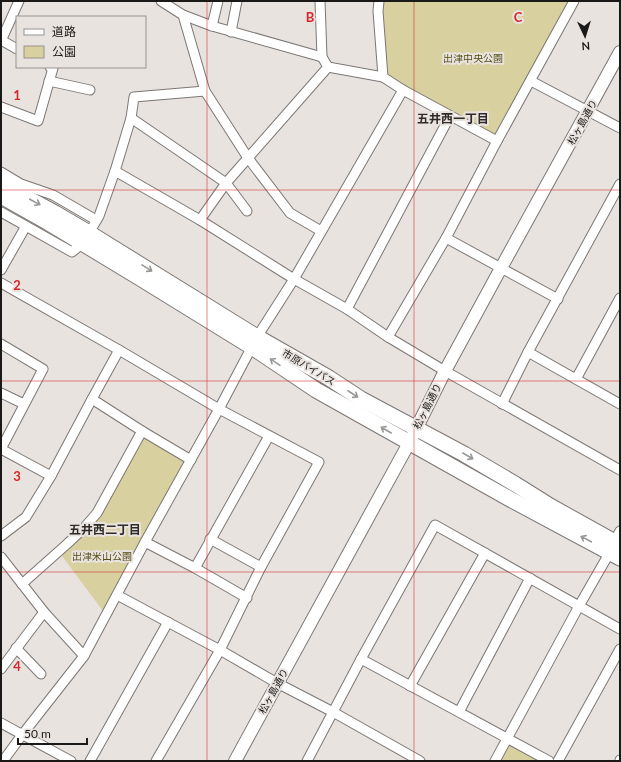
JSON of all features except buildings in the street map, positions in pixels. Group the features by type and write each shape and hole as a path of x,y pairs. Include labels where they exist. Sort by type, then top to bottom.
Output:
{"highway":[{"name":"市原バイパス","path":"1,183 89,232 254,342 316,390 510,499 617,546"},
{"name":"市原バイパス","path":"1,196 49,223 89,232"},
{"name":"市原バイパス","path":"254,342 329,378 361,399 464,454 617,546"}],"street":[{"path":"16,48 1,40 19,1"},
{"path":"162,1 183,15 212,26 322,57"},
{"path":"212,26 218,1"},
{"path":"231,32 237,1"},
{"path":"320,1 322,57 328,67 383,77 403,90 497,141"},
{"path":"380,1 378,11 383,77"},
{"path":"388,337 446,238 497,141 574,1"},
{"path":"183,15 204,91 248,158 290,213 321,231"},
{"name":"松ヶ島通り","path":"235,761 409,443 445,371 620,52"},
{"path":"200,220 226,183 328,67"},
{"path":"1,108 38,121 53,68"},
{"path":"49,81 90,90"},
{"path":"531,81 620,128"},
{"path":"3,761 84,656 145,542 219,410 254,342 294,279 403,90"},
{"path":"1,212 72,252 89,232 99,216 115,171 131,118 134,97 204,91"},
{"path":"347,309 450,116"},
{"path":"131,118 226,183 248,211"},
{"path":"115,171 200,220 294,279 347,309 388,337 445,371 620,470"},
{"path":"1,172 21,184 53,195 89,232"},
{"path":"502,404 528,352 617,196 620,184"},
{"path":"1,270 26,226"},
{"path":"446,238 558,299"},
{"path":"1,283 119,350 219,410 319,462 261,567 220,650 156,761"},
{"path":"576,379 620,298"},
{"path":"1,344 43,369 1,449 51,476"},
{"path":"1,536 26,517 51,476 119,350"},
{"path":"528,352 620,404"},
{"path":"1,393 24,404"},
{"path":"92,399 191,460"},
{"path":"22,584 78,534 97,514 142,431"},
{"path":"195,568 269,436"},
{"path":"307,761 435,524 620,629"},
{"path":"210,539 261,567"},
{"path":"145,542 195,568 247,598"},
{"path":"495,761 579,606 617,546"},
{"path":"410,686 485,553"},
{"path":"1,557 44,612 84,656"},
{"path":"458,712 530,578"},
{"path":"117,595 220,650 278,684 333,712 420,761"},
{"path":"2,665 44,612"},
{"path":"90,761 168,622"},
{"path":"16,648 41,674"},
{"path":"558,761 620,649"},
{"path":"361,659 549,761"},
{"path":"1,723 71,761"}],"green space":[{"name":"出津中央公園","path":"384,1 569,1 498,133 493,136 388,76 382,14"},
{"name":"出津米山公園","path":"142,431 191,460 106,615 59,552 83,529"},
{"path":"507,738 549,761 494,761"}],"district":[{"name":"五井西一丁目","path":"453,119"},
{"name":"五井西二丁目","path":"105,530"}]}
